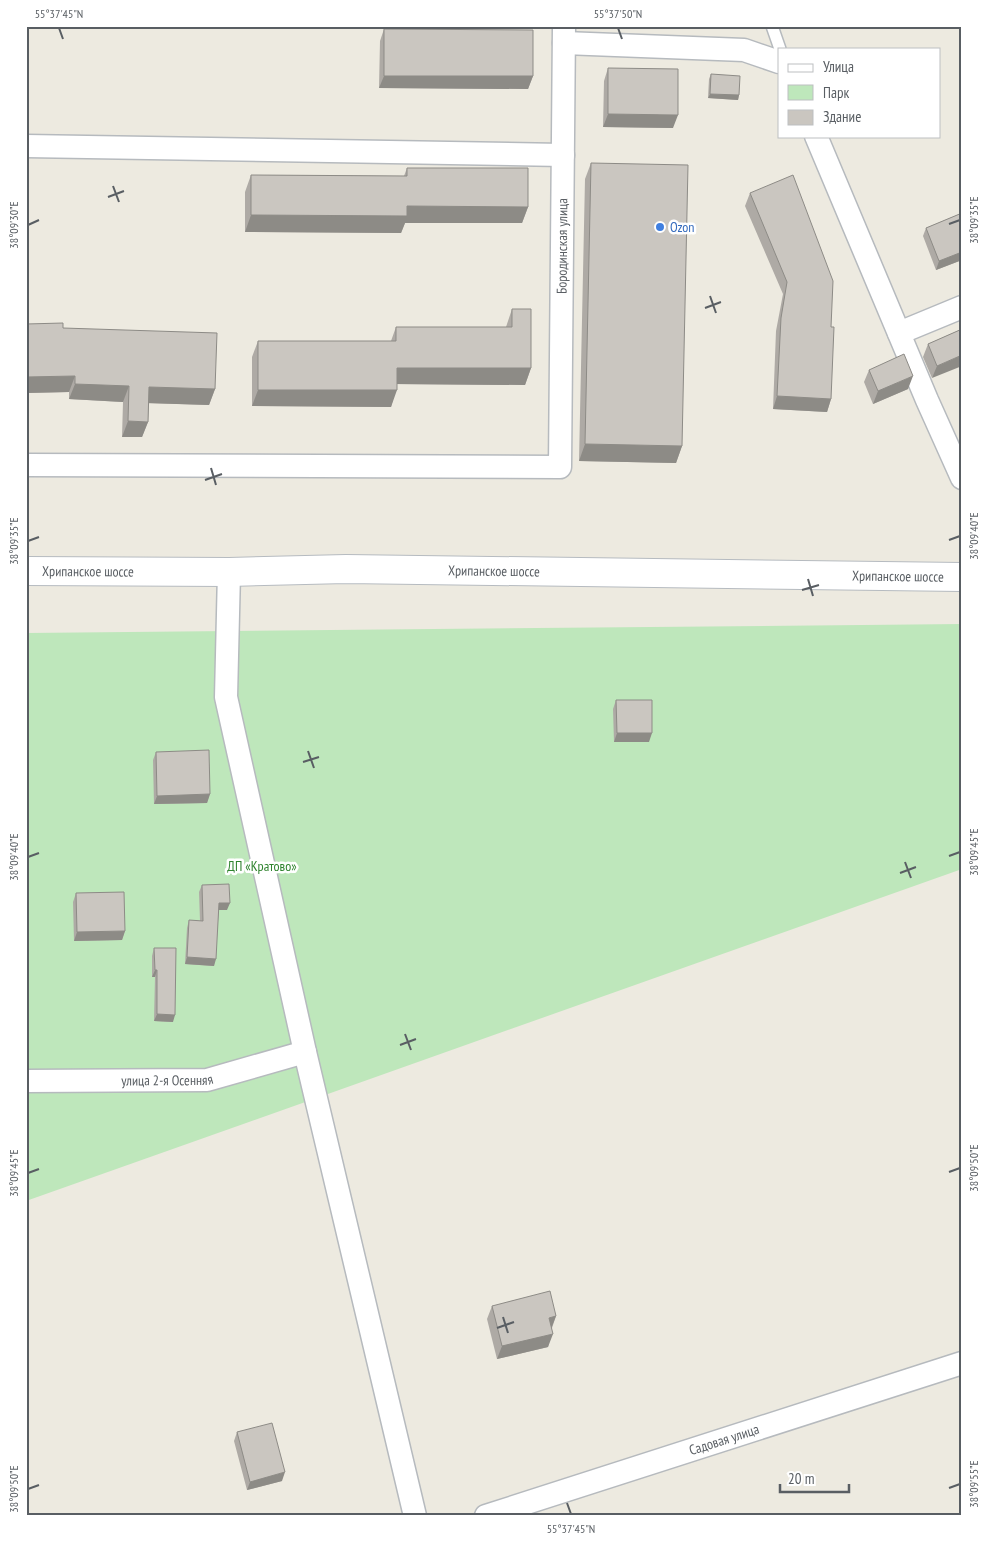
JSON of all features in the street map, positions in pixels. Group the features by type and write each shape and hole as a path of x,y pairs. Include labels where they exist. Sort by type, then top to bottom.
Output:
{"main road":[{"name":"Хрипанское шоссе","path":"26,571 229,572 346,569 962,577"}],"street":[{"path":"564,35 744,50 778,62"},
{"name":"Бородинская улица","path":"26,465 560,467 564,35"},
{"path":"817,138 962,478"},
{"path":"26,146 563,155"},
{"path":"899,333 962,306"},
{"path":"229,572 226,697 305,1052 415,1516"},
{"name":"улица 2-я Осенняя","path":"26,1082 207,1080 305,1052"},
{"name":"Садовая улица","path":"486,1516 962,1363"}],"lane":[{"path":"772,26 780,48"}],"green space":[{"name":"ДП «Кратово»","path":"962,624 962,869 26,1201 26,633"}],"building":[{"path":"384,29 533,30 533,76 384,76"},
{"path":"608,68 678,69 678,115 608,114"},
{"path":"711,74 740,76 739,95 710,94"},
{"path":"591,163 688,165 682,446 585,444"},
{"path":"407,168 528,168 528,207 407,206 407,216 251,215 251,175 407,176"},
{"path":"793,175 833,281 831,327 834,327 831,399 777,396 781,318 787,282 750,193"},
{"path":"962,213 962,252 939,261 926,228"},
{"path":"512,309 531,309 531,368 397,368 397,390 258,390 258,341 396,341 396,327 512,327"},
{"path":"63,323 63,328 217,333 215,389 149,387 148,422 128,421 129,386 75,384 75,376 26,377 26,324"},
{"path":"962,329 962,355 937,366 928,344"},
{"path":"904,354 913,376 878,391 869,370"},
{"path":"616,700 652,700 652,733 617,733"},
{"path":"209,750 210,794 157,796 156,752"},
{"path":"229,884 230,903 219,903 216,959 187,957 189,920 203,921 202,885"},
{"path":"124,892 125,931 77,932 76,893"},
{"path":"154,948 176,948 175,1015 157,1014 157,970 155,970"},
{"path":"550,1291 556,1316 549,1318 553,1334 502,1346 492,1306"},
{"path":"272,1423 285,1472 250,1482 237,1432"}],"place":[{"name":"Ozon","path":"660,227"}]}
